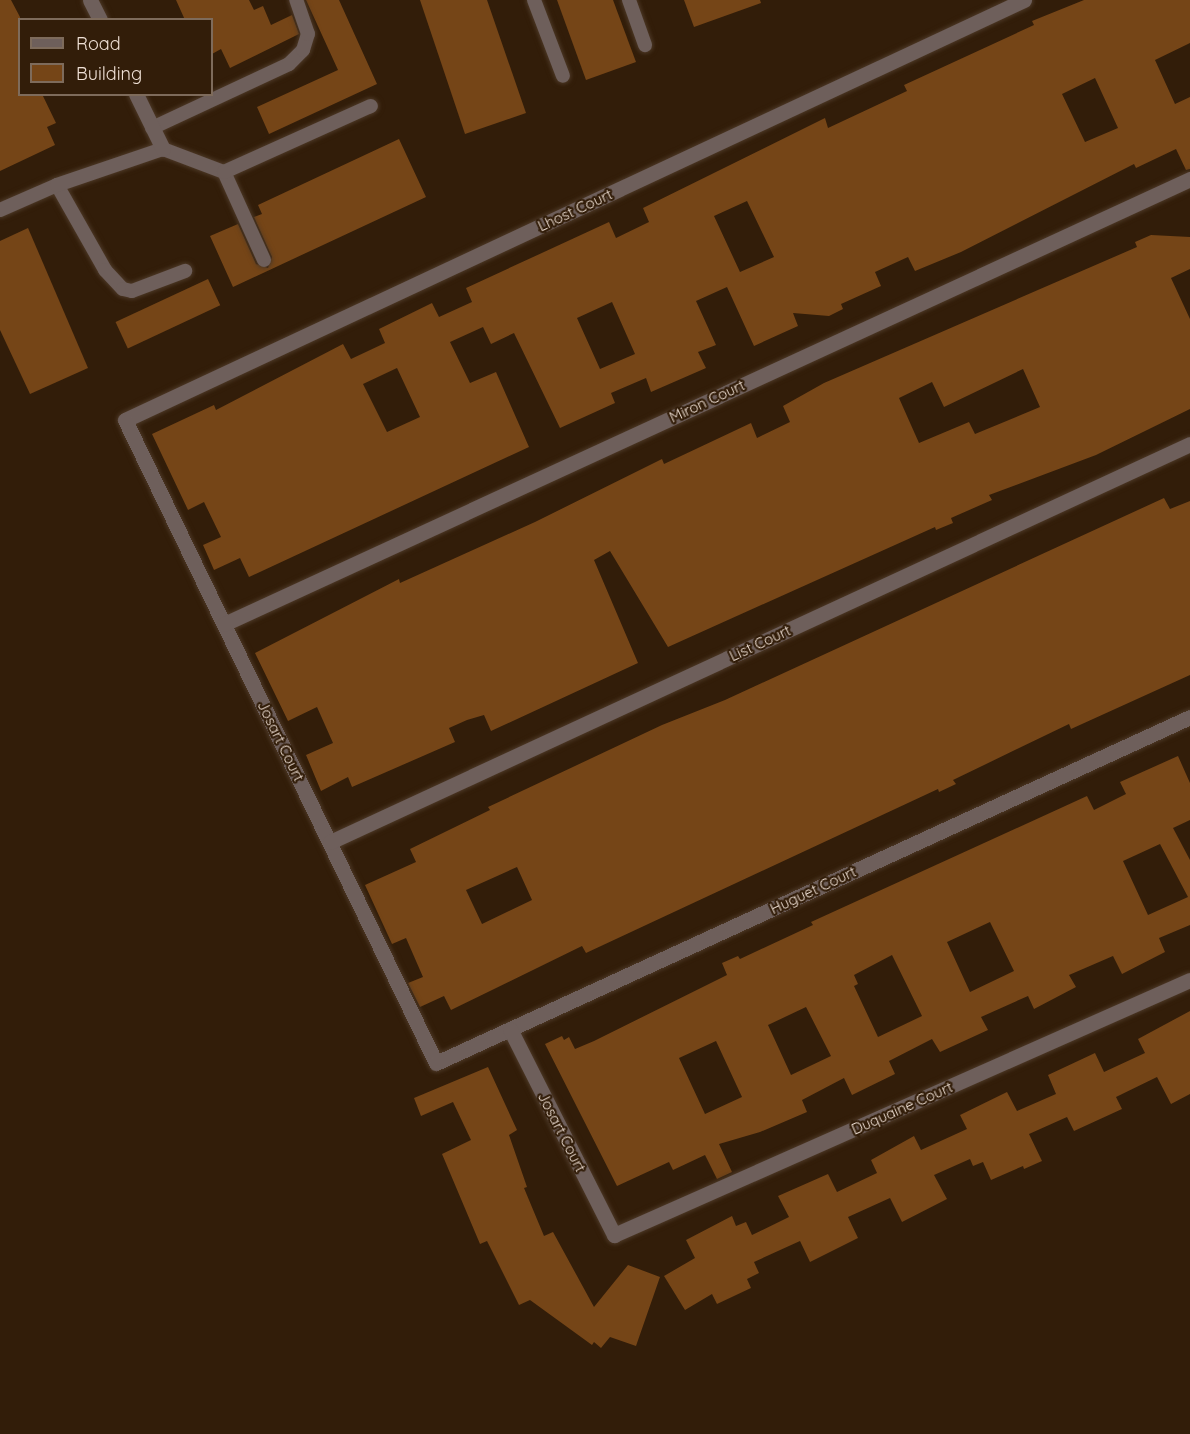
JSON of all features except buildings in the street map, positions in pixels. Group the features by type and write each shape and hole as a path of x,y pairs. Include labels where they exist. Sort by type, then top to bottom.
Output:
{"street":[{"path":"90,0 99,18"},
{"name":"Lhost Court","path":"125,420 1024,0"},
{"path":"137,96 163,149"},
{"name":"Miron Court","path":"224,624 1190,178"},
{"name":"Josart Court","path":"125,420 436,1063"},
{"name":"List Court","path":"330,842 1190,444"},
{"name":"Huguet Court","path":"436,1063 1190,717"},
{"name":"Duquaine Court","path":"614,1235 1190,980"},
{"name":"Josart Court","path":"510,1029 614,1235"}],"lane":[{"path":"152,128 289,64 303,50 308,34 296,0"},
{"path":"534,0 563,76"},
{"path":"629,0 645,45"},
{"path":"0,210 57,185 163,149 224,172 371,106"},
{"path":"224,172 264,260"},
{"path":"57,185 105,270 123,289 132,291 185,271"}]}
